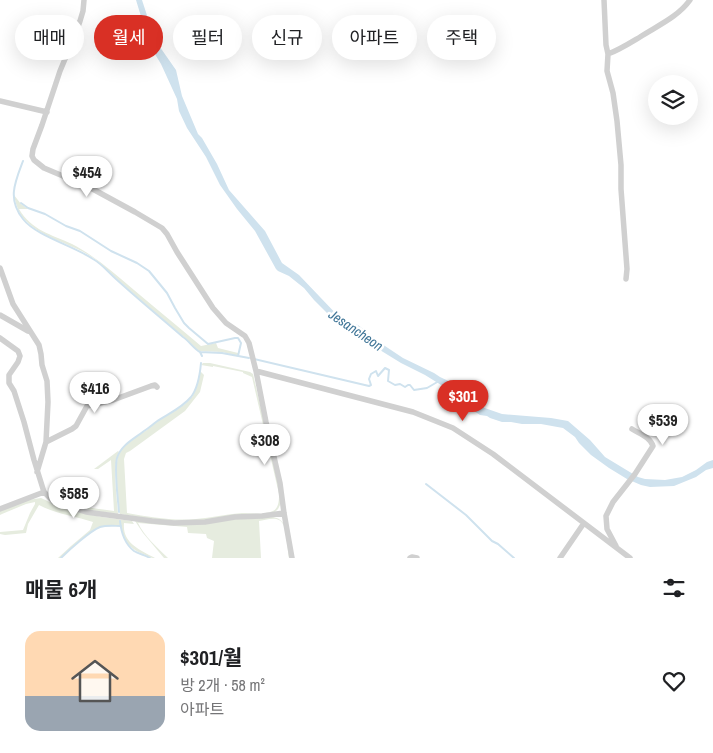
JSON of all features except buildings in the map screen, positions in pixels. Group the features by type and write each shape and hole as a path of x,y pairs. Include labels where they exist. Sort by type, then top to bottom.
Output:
{"street":[{"path":"84,0 76,35 60,71 32,156 44,168 89,187 162,228 214,308 226,323 246,336 256,371 280,483 292,558"},
{"path":"608,54 668,19 690,0"},
{"path":"603,1 608,54 607,71 615,108 621,165 626,279"},
{"path":"0,101 47,112"},
{"path":"0,268 13,304 40,345 42,354 42,364 48,388 46,442 37,472"},
{"path":"0,314 31,333"},
{"path":"0,338 18,351 20,356 9,375 9,382 14,391 24,422 44,492 54,502 86,512 152,521 192,523 284,513"},
{"path":"256,371 412,412 454,428 493,454 630,558"},
{"path":"46,442 76,426 84,410 90,405 113,400 150,386 155,385 157,387"},
{"path":"619,550 607,529 606,516 613,502 641,466 653,446 652,442 632,429"},
{"path":"0,509 44,492"},
{"path":"560,558 584,523"},
{"path":"410,558 417,558"}],"shaded area":[{"path":"14,195 28,209 19,209 36,227 72,244 96,259 201,346 216,343 218,348 238,353 238,356 222,352 197,350 187,339 95,259 78,249 51,238 27,222 18,210"},
{"path":"203,363 210,363 253,374 278,482 281,503 275,512 259,514 273,511 278,504 279,494 252,377 243,372 201,365"},
{"path":"200,371 204,375 200,392 185,411 126,453 124,459 127,513 161,518 202,518 242,513 258,514 206,520 164,521 120,514 117,476 118,457 125,446 192,397"},
{"path":"118,451 115,473 118,514 78,508 56,498 77,505 114,511 111,460 98,469 94,469"},
{"path":"41,498 67,510 132,521 134,524 124,523 124,530 129,541 138,549 155,558 138,552 129,545 122,532 120,521 120,525 95,529 61,558 58,558 90,530 93,522 59,513 39,505 28,524 26,533 0,534 0,532 23,530 35,502 0,515 0,511 28,500"},
{"path":"273,517 279,519 283,522 286,527 291,558 289,558 284,526 277,519 259,521 261,558 212,558 214,541 207,538 206,534 188,533 187,527 138,523 147,537 168,558 164,558 143,533 135,521 165,524 199,524 244,518"}],"water":[{"path":"136,0 142,0 147,15 141,15"},
{"name":"Jesancheon","path":"163,51 176,70 182,96 198,134 217,164 229,190 265,231 282,263 299,275 341,319 358,325 403,358 457,385 479,406 502,414 568,421 590,440 605,457 638,477 665,480 682,477 713,460 713,468 674,486 650,487 641,485 627,479 591,455 575,437 563,428 541,424 502,422 480,415 465,405 459,396 401,363 375,347 357,332 332,318 304,288 289,276 276,269 255,231 220,185 206,157 187,128 179,111 177,99 159,60 163,60"}],"waterway":[{"path":"23,161 14,190 15,204 23,219 37,231 85,254 99,263 200,352"},
{"path":"21,203 28,208 80,231 111,251 149,271 167,293 184,323 189,328 208,344 238,338 241,343 238,356"},
{"path":"202,356 200,352 222,353 249,358"},
{"path":"254,359 369,386 371,385 369,379 371,374 376,371 378,376 385,368 389,370 388,381 405,387 410,385 414,390 427,388 439,381"},
{"path":"119,512 116,470 117,458 121,449 156,422 179,408 191,397 197,385 201,363"},
{"path":"426,484 466,515 492,541 514,558"},
{"path":"120,521 121,529 128,545 136,552 150,558"},
{"path":"61,558 96,529 105,526 121,526"}]}
